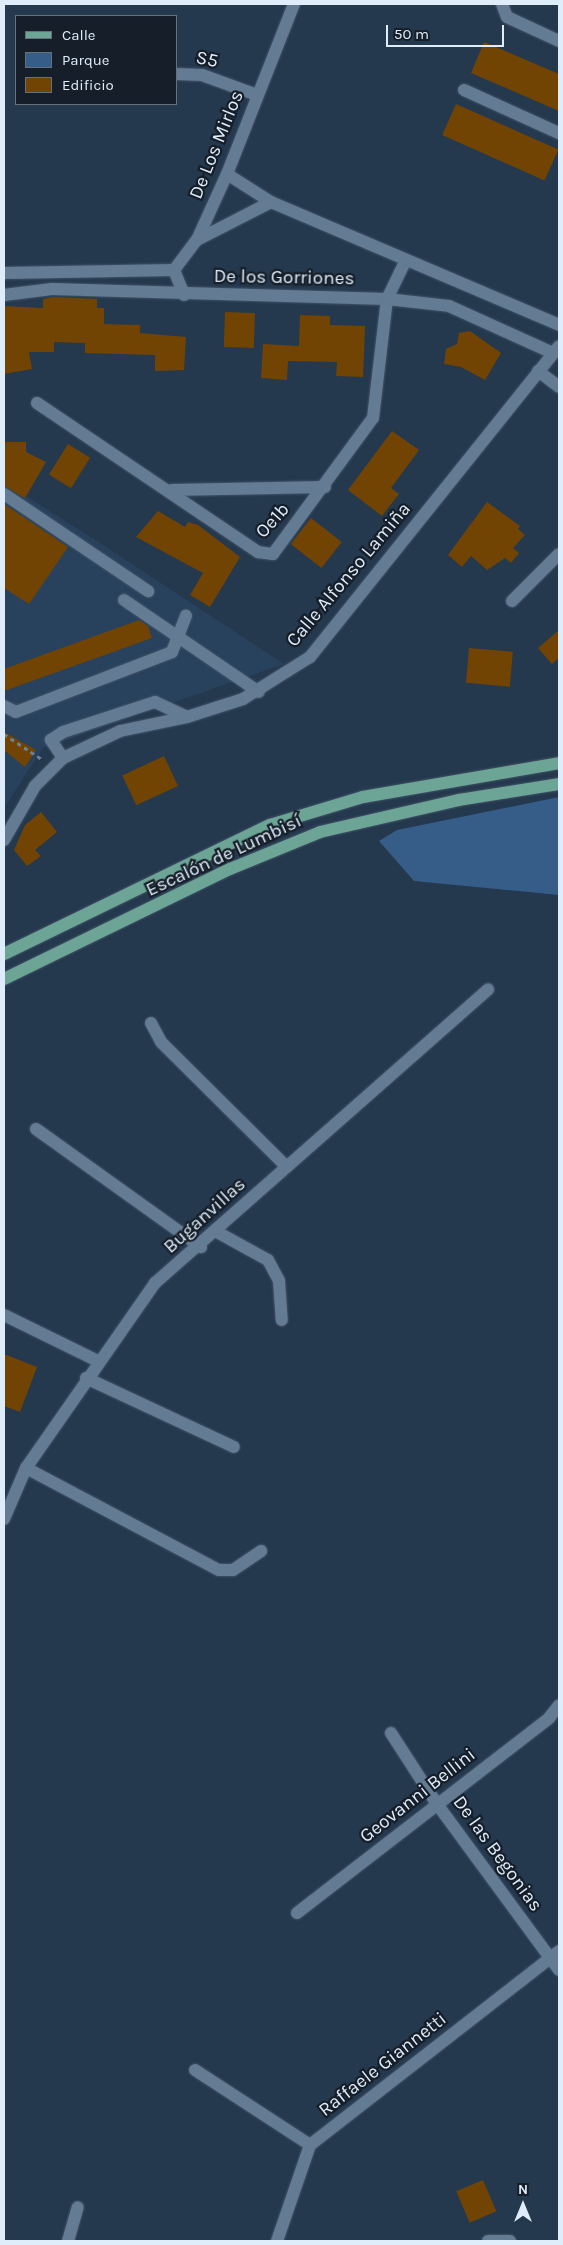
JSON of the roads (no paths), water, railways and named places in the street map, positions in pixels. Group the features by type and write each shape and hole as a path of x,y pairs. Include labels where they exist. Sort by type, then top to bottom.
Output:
{"main road":[{"name":"Escalón de Lumbisí","path":"4,954 270,825 363,797 559,763"},
{"name":"Escalón de Lumbisí","path":"4,979 230,869 320,832 459,800 559,784"}],"street":[{"name":"De Los Mirlos","path":"174,270 197,240 226,174 294,4"},
{"path":"502,4 506,17 559,41"},
{"name":"S5","path":"178,74 202,75 257,95"},
{"path":"464,90 559,133"},
{"name":"De los Gorriones","path":"226,174 271,202 405,262 559,325"},
{"path":"197,240 271,202"},
{"name":"Oe1b","path":"38,403 172,490 265,554 273,554 325,487 373,418 387,299 405,262"},
{"path":"4,273 174,270 184,295"},
{"name":"De los Gorriones","path":"4,295 52,289 184,295 387,299 450,306 556,349"},
{"name":"Calle Alfonso Lamiña","path":"4,840 35,786 63,758 120,731 186,717 259,692 310,657 556,349"},
{"path":"538,371 559,387"},
{"path":"172,490 325,487"},
{"path":"4,494 148,591"},
{"path":"512,601 559,554"},
{"path":"124,600 178,639 259,692"},
{"path":"4,706 16,712 172,652 186,616"},
{"path":"63,758 51,740 63,732 155,702 186,717"},
{"name":"Buganvillas","path":"4,1519 26,1468 86,1378 155,1283 201,1247 287,1167 488,989"},
{"path":"150,1023 160,1042 287,1167"},
{"path":"36,1129 201,1247"},
{"path":"217,1232 268,1260 279,1281 282,1320"},
{"path":"4,1315 98,1361"},
{"path":"86,1378 234,1447"},
{"path":"26,1468 219,1570 233,1570 262,1551"},
{"name":"Geovanni Bellini","path":"297,1914 559,1705"},
{"name":"De las Begonias","path":"391,1733 437,1804 555,1955 559,1970"},
{"name":"Raffaele Giannetti","path":"310,2145 555,1955"},
{"path":"196,2070 310,2145 278,2241"},
{"path":"68,2241 78,2207"},
{"path":"488,2241 510,2241"}]}
